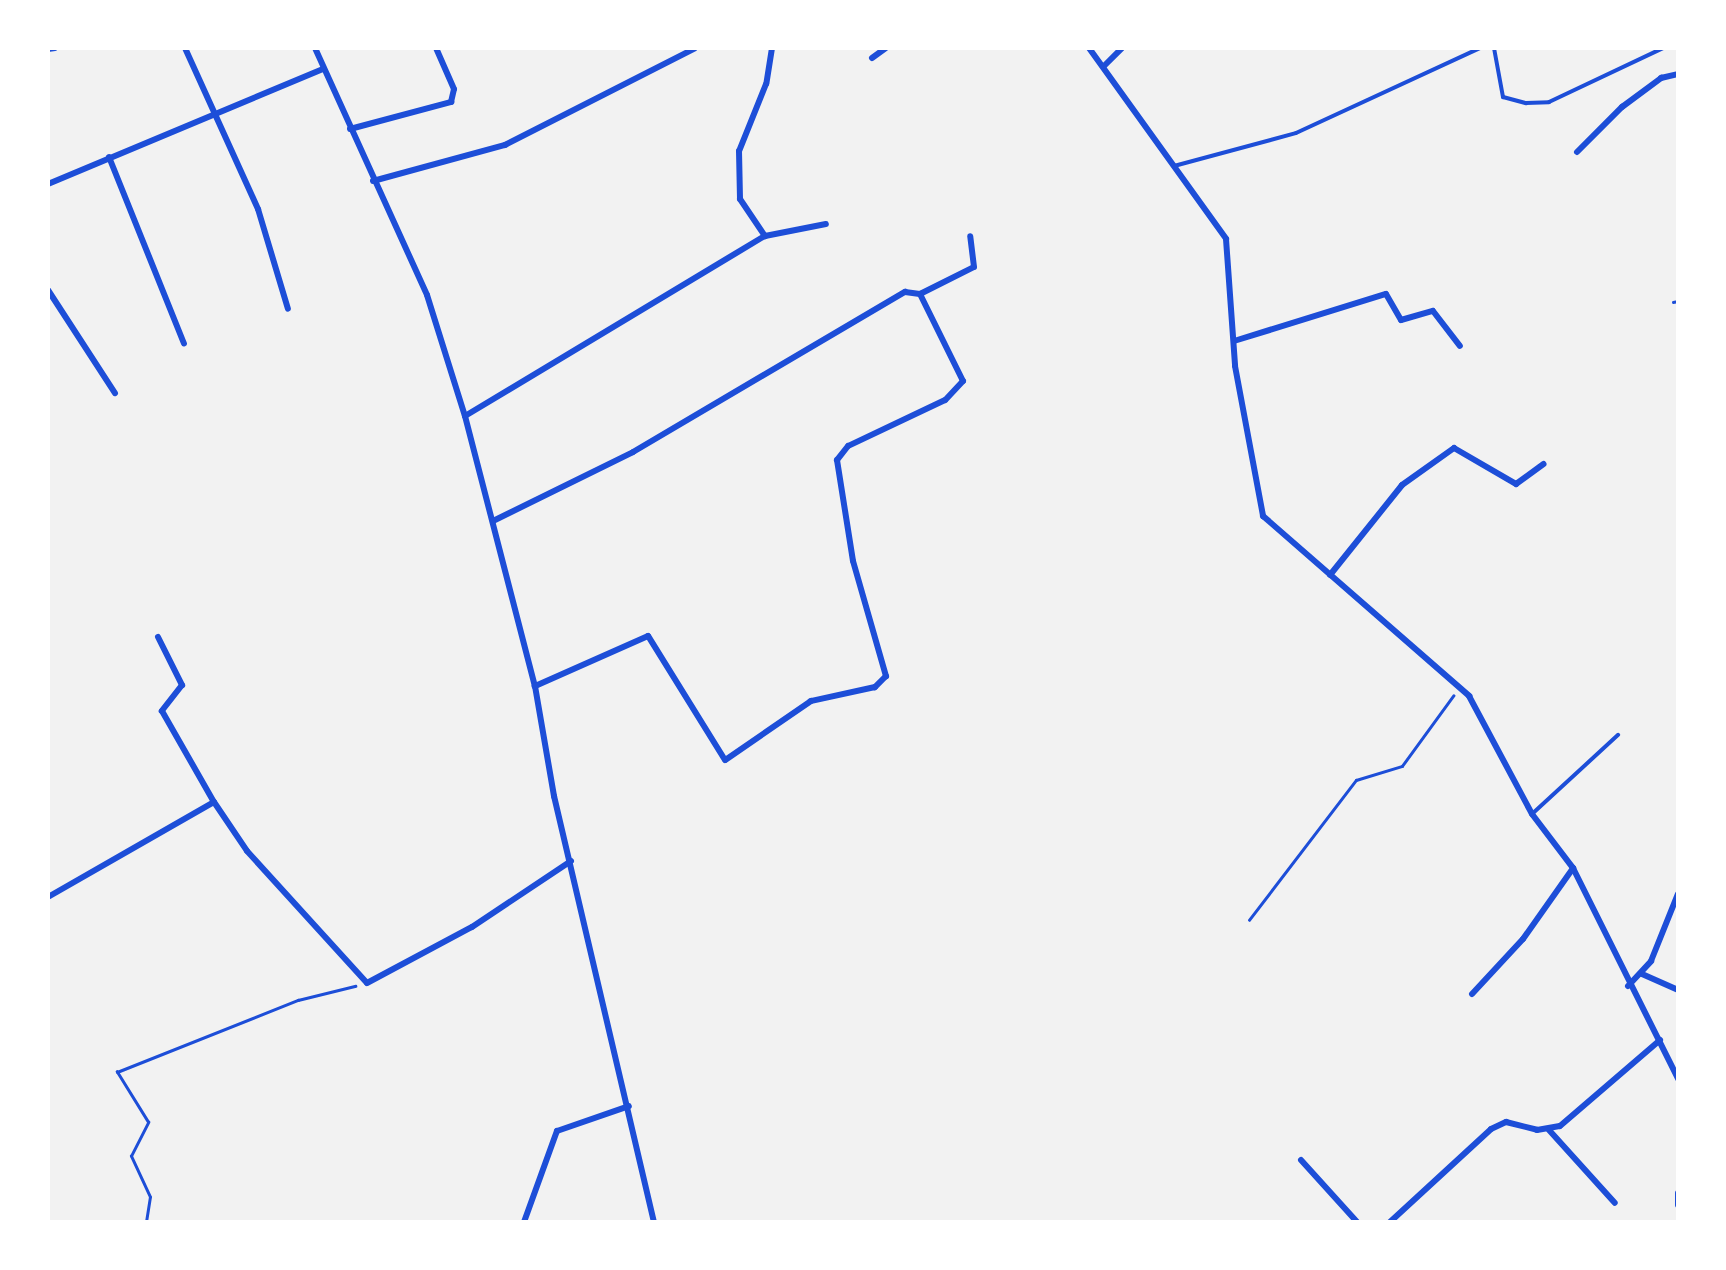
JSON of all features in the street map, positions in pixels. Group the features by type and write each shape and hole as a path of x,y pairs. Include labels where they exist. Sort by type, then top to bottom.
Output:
{"street":[{"path":"185,48 258,209 288,309"},
{"path":"315,48 428,296 465,416 535,686 570,860 654,1222"},
{"path":"350,130 451,102 454,89 436,48"},
{"path":"374,181 505,145 695,48"},
{"path":"764,236 740,193 742,136 766,84 772,48"},
{"path":"872,58 886,48"},
{"path":"1089,48 1230,250 1234,341 1256,498 1272,527 1460,687 1532,814 1573,868 1628,986 1678,1079"},
{"path":"1104,66 1122,48"},
{"path":"48,184 323,69"},
{"path":"1577,152 1622,107 1661,78 1678,74"},
{"path":"109,157 184,344"},
{"path":"465,416 764,236 826,224"},
{"path":"494,521 633,452 898,296 920,294 974,268 970,236"},
{"path":"48,290 115,393"},
{"path":"535,686 648,636 725,760 811,701 883,681 837,460 848,446 963,386 920,294"},
{"path":"1234,341 1386,294 1401,320 1433,311 1460,346"},
{"path":"1330,575 1402,484 1454,448 1516,484 1544,464"},
{"path":"158,637 182,684 162,711 214,802 247,851 366,983 472,927 570,860"},
{"path":"48,897 214,802"},
{"path":"1472,994 1524,939 1573,868"},
{"path":"1628,986 1642,974 1678,894"},
{"path":"1642,974 1678,990"},
{"path":"1549,1130 1660,1040"},
{"path":"524,1222 546,1146 556,1131 629,1106"},
{"path":"1390,1222 1498,1125 1549,1130 1616,1203"},
{"path":"1301,1160 1357,1222"},
{"path":"1678,1192 1678,1205"}],"lane":[{"path":"1174,166 1296,133 1480,48"},
{"path":"1494,48 1503,97 1526,103 1549,102 1662,48"},
{"path":"1532,814 1618,736"}],"path":[{"path":"1249,920 1356,780 1402,766 1460,687"},
{"path":"146,1222 150,1197 131,1156 148,1122 117,1072 298,1000 366,983"}]}
